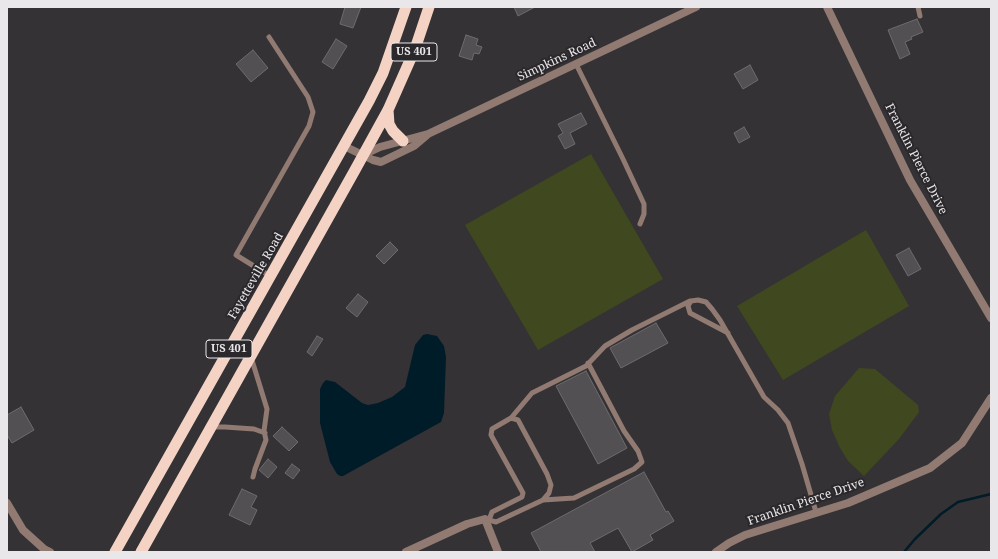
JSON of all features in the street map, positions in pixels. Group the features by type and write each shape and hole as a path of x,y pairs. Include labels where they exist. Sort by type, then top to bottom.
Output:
{"highway":[{"name":"Fayetteville Road","path":"115,552 344,146 383,73 406,7"},
{"name":"US 401","path":"141,552 388,110 415,49 429,7"},
{"path":"388,110 389,124 403,141"}],"street":[{"name":"Simpkins Road","path":"363,155 380,147 428,134 696,7"},
{"name":"Franklin Pierce Drive","path":"827,7 910,180 991,318"},
{"name":"Simpkins Road","path":"344,146 373,160 381,162 414,146 428,134"},
{"name":"Franklin Pierce Drive","path":"716,552 745,535 848,503 930,468 962,443 991,398"},
{"path":"7,503 22,530 44,549 50,552"},
{"path":"406,552 467,524 487,520 498,552"}],"lane":[{"path":"918,7 920,16"},
{"path":"269,37 308,97 313,112 309,126 236,255 270,276"},
{"path":"576,64 644,204 644,214 640,224"},
{"path":"588,363 624,431 638,450 642,462 634,469 574,498 543,500 496,522 487,520 492,512 522,497 523,493 491,435 492,429 511,418 532,393 586,366 588,363 605,346 656,317 691,301 698,300 706,302 720,320 764,397 778,410 788,423 816,512"},
{"path":"691,301 688,306 690,313 728,333"},
{"path":"251,356 267,409 264,433 266,440 253,477"},
{"path":"511,418 518,420 547,474 551,486 549,493 543,500"},
{"path":"211,428 225,427 254,429 264,433"}],"green space":[{"path":"591,154 663,279 538,350 465,225"},
{"path":"866,230 909,306 783,380 737,306"},
{"path":"859,368 875,369 918,405 919,412 899,439 864,476 848,461 840,448 832,430 829,414 835,396"}],"water":[{"path":"427,334 437,336 444,346 446,357 444,413 441,422 343,476 340,476 337,474 330,462 320,423 320,389 323,383 326,380 335,382 362,403 368,405 378,403 392,397 405,387 415,345 423,335"}],"building":[{"path":"345,7 361,7 353,28 340,24"},
{"path":"514,7 535,7 518,16"},
{"path":"917,19 923,32 911,37 912,39 905,42 910,54 900,59 888,30"},
{"path":"466,35 478,39 476,45 482,47 479,54 474,53 472,60 459,56"},
{"path":"336,39 347,46 333,69 322,62"},
{"path":"253,50 268,68 251,82 236,64"},
{"path":"750,65 758,80 743,89 734,74"},
{"path":"581,113 587,124 570,133 575,144 565,149 558,136 563,133 558,124"},
{"path":"744,127 750,137 739,143 734,133"},
{"path":"390,242 398,250 384,264 376,256"},
{"path":"909,248 921,269 908,276 896,255"},
{"path":"358,294 368,302 357,317 346,308"},
{"path":"656,323 668,343 621,368 610,348"},
{"path":"317,336 323,339 312,356 307,352"},
{"path":"586,371 627,448 598,464 556,386"},
{"path":"21,407 34,430 12,443 7,435 7,415"},
{"path":"282,427 298,442 289,451 273,436"},
{"path":"268,459 277,467 268,478 259,470"},
{"path":"292,464 300,470 293,479 285,473"},
{"path":"644,472 666,512 668,511 674,521 650,535 653,540 632,552 618,528 590,543 595,552 541,552 531,533"},
{"path":"242,489 257,496 251,507 257,510 250,525 229,515"}],"waterway":[{"path":"904,552 941,514 958,502 991,494"}]}
